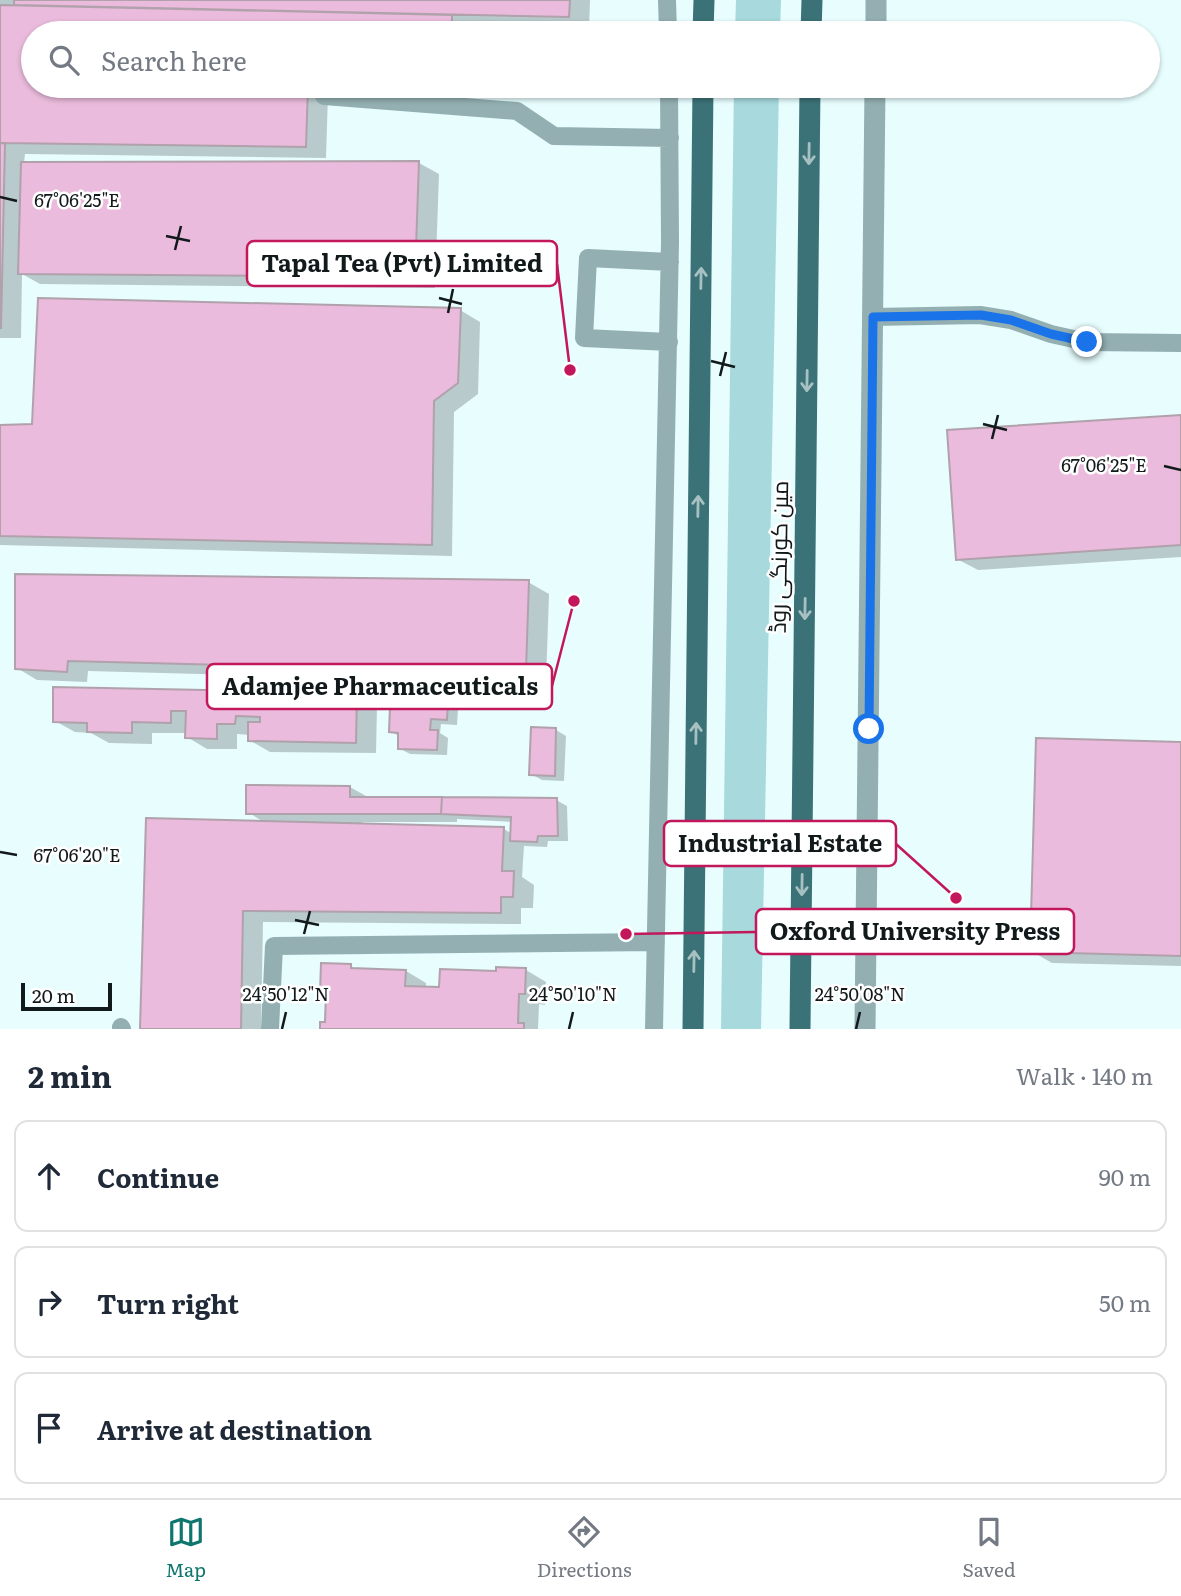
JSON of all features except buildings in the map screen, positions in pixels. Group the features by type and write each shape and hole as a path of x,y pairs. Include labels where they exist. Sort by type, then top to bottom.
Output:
{"main road":[{"path":"703,21 704,0"},
{"path":"811,21 812,0"},
{"path":"693,1029 703,98"},
{"name":"مین کورنگی روڈ","path":"800,1029 810,98"}],"street":[{"path":"876,0 876,21"},
{"path":"865,1029 875,98"}],"lane":[{"path":"667,0 668,21"},
{"path":"350,98 517,111 554,136 670,138"},
{"path":"654,1029 670,262 669,98"},
{"path":"668,342 584,338 588,258 670,262"},
{"path":"873,317 981,315 1011,320 1051,334 1087,342 1181,343"},
{"path":"270,1029 274,946 656,942"}],"shaded area":[{"path":"736,0 781,0 780,21 735,21"},
{"path":"734,98 779,98 761,1029 721,1029"}],"place":[{"name":"Tapal Tea (Pvt) Limited","path":"570,370"},
{"name":"Adamjee Pharmaceuticals","path":"574,601"},
{"name":"Industrial Estate","path":"956,898"},
{"name":"Oxford University Press","path":"626,934"}],"route":[{"path":"869,729 873,317 981,315 1011,320 1051,334 1087,342"}]}
